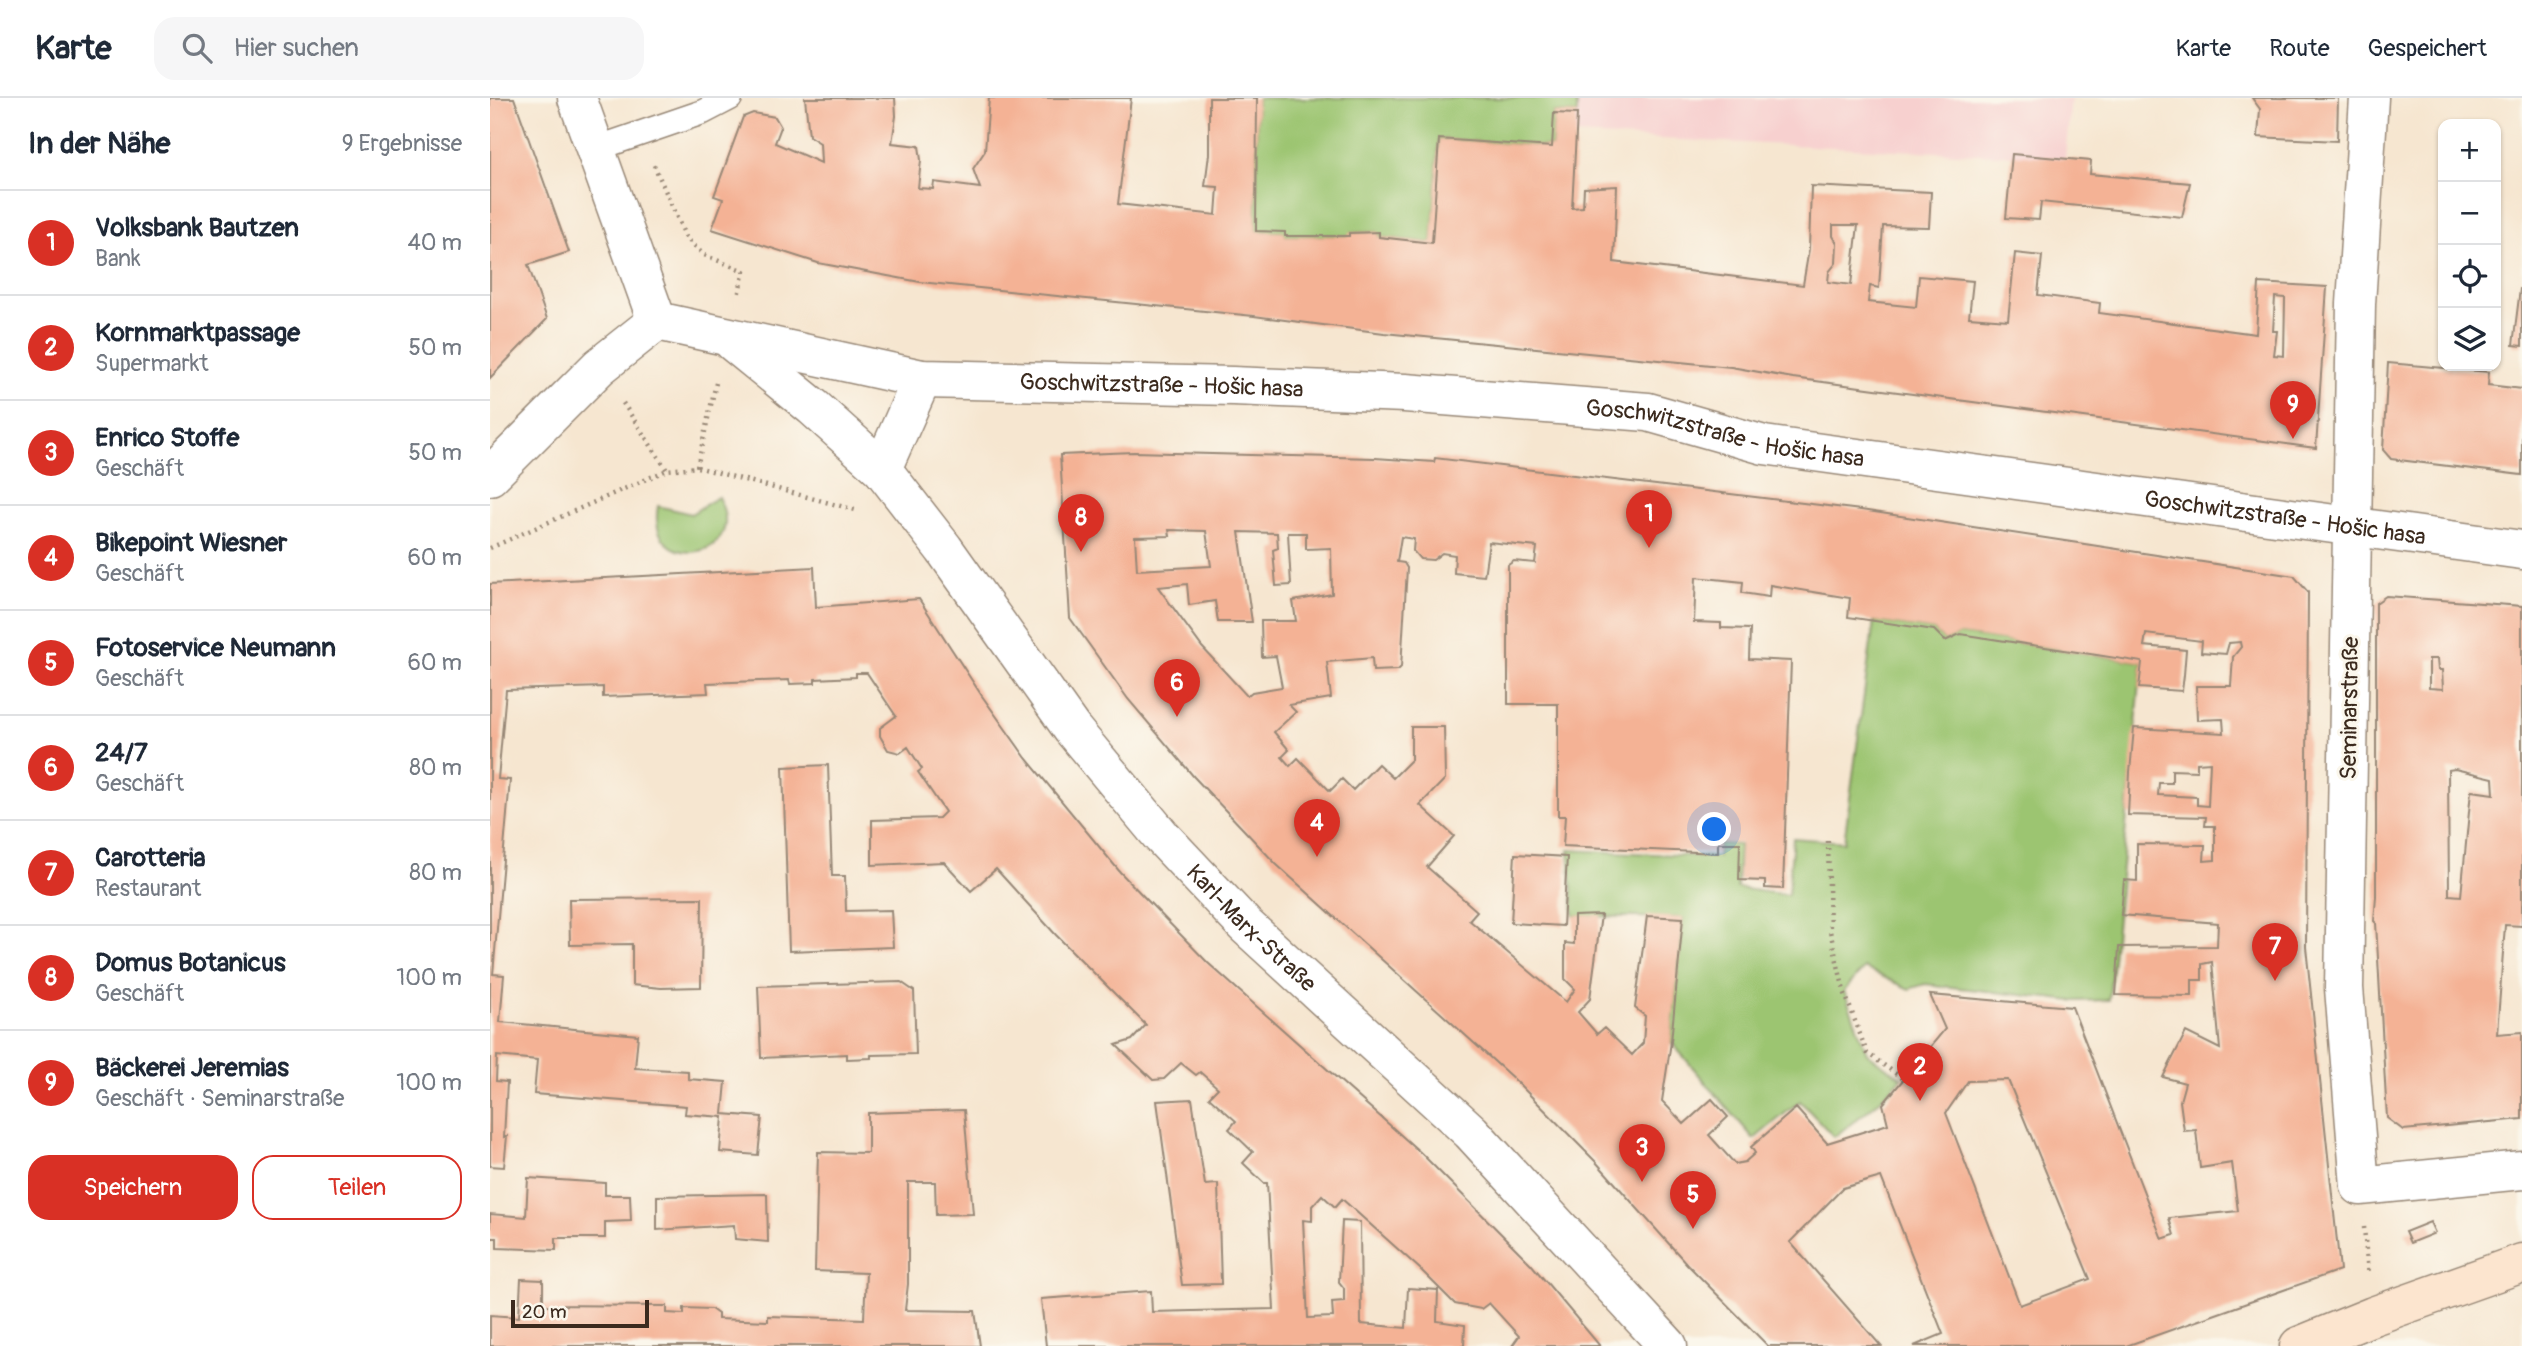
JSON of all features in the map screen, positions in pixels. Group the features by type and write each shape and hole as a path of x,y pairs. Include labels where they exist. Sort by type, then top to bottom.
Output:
{"main road":[{"path":"2310,1344 2373,1316 2522,1263"}],"street":[{"path":"490,476 599,367 657,321 577,98"},
{"name":"Seminarstraße","path":"2360,1186 2344,988 2356,304 2369,98"},
{"name":"Goschwitzstraße - Hošic hasa","path":"657,321 922,379 1405,393 1648,412 1764,444 2522,550"},
{"name":"Karl-Marx-Straße","path":"727,337 813,407 882,469 944,550 1072,729 1162,837 1245,925 1471,1132 1668,1346"},
{"path":"882,469 922,379"},
{"path":"2360,1186 2522,1170"}],"lane":[{"path":"595,149 703,112 730,98"}],"path":[{"path":"642,133 686,238 704,255 744,271"},
{"path":"697,467 717,378"},
{"path":"620,398 667,470"},
{"path":"490,548 667,470 697,467 862,512"},
{"path":"1828,841 1830,931 1844,991 1867,1053 1902,1078"},
{"path":"2360,1186 2373,1316"}],"shaded area":[{"path":"1576,98 2071,98 2065,158 1576,135"}],"green space":[{"path":"1257,98 1577,98 1577,114 1554,113 1552,147 1439,139 1432,243 1379,237 1378,232 1350,233 1349,236 1285,236 1284,232 1256,231"},
{"path":"718,497 725,518 722,535 711,546 696,551 680,551 667,543 658,528 658,506 691,514"},
{"path":"1874,621 1934,630 1945,641 1960,634 2142,662 2109,1000 2073,1001 1925,984 1909,989 1864,968 1844,991 1867,1053 1902,1078 1876,1104 1834,1137 1800,1101 1754,1139 1671,1042 1683,918 1574,916 1569,850 1718,857 1719,844 1739,845 1737,888 1788,895 1793,838 1844,842"}],"building":[{"path":"490,98 514,98 569,252 528,265 547,319 490,378"},
{"path":"805,98 895,98 896,116 892,143 919,146 921,160 918,188 933,189 934,182 980,188 973,169 985,151 989,98 1131,98 1118,204 1216,215 1218,187 1205,186 1209,154 1209,98 1257,98 1256,231 1285,232 1285,236 1349,236 1349,233 1379,232 1379,237 1432,243 1439,139 1552,147 1554,113 1577,114 1572,208 1583,207 1584,188 1617,186 1614,262 1803,285 1809,249 1811,186 1931,192 1929,227 1883,226 1879,288 1870,286 1868,302 1916,307 1919,276 1973,281 1969,317 2008,320 2015,253 2042,256 2038,295 2100,303 2099,313 2256,334 2259,283 2327,287 2316,448 1793,378 1731,367 1384,333 1254,316 920,282 818,263 712,229 723,199 714,196 743,117 753,113 775,117 781,127 775,143 821,163 820,143 809,136","holes":["1833,225 1858,225 1851,285 1828,282 1829,272 1836,263 1837,243 1833,236","2275,297 2285,298 2284,356 2274,355 2277,331 2273,331"]},
{"path":"2252,98 2338,98 2337,141 2258,137 2260,109"},
{"path":"2012,154 2091,161 2090,174 2190,183 2182,217 2041,202 2039,220 2006,218"},
{"path":"2522,289 2522,346 2513,345"},
{"path":"2388,363 2438,367 2438,371 2489,372 2488,385 2522,389 2522,475 2391,459 2383,450"},
{"path":"1134,452 1434,462 1435,458 1861,510 2294,576 2308,592 2306,947 2340,1270 2126,1346 1914,1346 1943,1334 1881,1177 1843,1188 1790,1242 1881,1346 1768,1346 1687,1264 1596,1162 1516,1081 1276,864 1194,777 1128,699 1070,618 1060,455","holes":["1169,530 1206,531 1211,566 1137,570 1135,537 1170,536","1239,532 1277,533 1278,548 1273,550 1276,586 1291,585 1288,533 1306,533 1306,549 1331,548 1332,594 1293,601 1296,621 1261,621 1262,657 1276,656 1282,687 1252,692 1247,696 1202,647 1158,587 1187,584 1189,605 1215,601 1218,622 1252,622","1401,537 1414,539 1413,551 1420,559 1433,560 1442,553 1455,555 1454,573 1484,576 1489,542 1537,547 1535,563 1514,561 1508,565 1508,704 1558,704 1558,816 1565,816 1563,846 1718,853 1718,843 1740,843 1739,880 1765,881 1765,888 1783,889 1791,661 1749,659 1750,629 1721,628 1721,623 1694,622 1696,577 1743,582 1742,593 1769,597 1770,585 1850,598 1848,617 1934,630 1945,641 1960,634 2142,662 2139,688 2182,691 2186,650 2144,646 2146,634 2202,641 2201,652 2226,654 2229,643 2240,642 2241,647 2233,657 2231,686 2196,686 2197,720 2223,719 2224,733 2134,728 2130,772 2128,815 2206,817 2205,826 2215,826 2215,860 2204,861 2205,845 2137,844 2137,881 2124,880 2121,915 2218,923 2217,946 2119,947 2116,995 2192,996 2192,980 2202,980 2202,964 2212,962 2220,1049 2186,1032 2163,1077 2185,1083 2180,1101 2184,1131 2196,1130 2200,1168 2232,1163 2238,1211 2169,1218 2174,1235 2162,1239 2072,1007 1930,995 1945,1029 1883,1104 1888,1124 1827,1143 1796,1108 1751,1147 1755,1153 1745,1162 1735,1164 1709,1135 1728,1117 1712,1099 1684,1124 1662,1101 1671,1042 1683,918 1647,916 1635,1008 1645,1016 1643,1043 1632,1055 1604,1028 1597,1034 1578,1012 1590,999 1601,915 1574,916 1574,944 1565,943 1565,979 1575,989 1566,1002 1469,920 1477,911 1427,867 1454,836 1420,805 1445,779 1444,727 1411,727 1411,760 1393,778 1378,764 1353,790 1342,779 1330,791 1298,758 1290,766 1282,757 1289,750 1274,732 1296,712 1289,705 1331,698 1327,662 1372,658 1373,671 1398,670 1401,667 1407,568 1404,563 1397,562","2210,762 2208,806 2197,805 2197,797 2158,795 2159,783 2172,783 2172,770 2197,771 2197,763","2008,1080 2090,1279 2020,1305 1946,1113 1968,1081"]},
{"path":"814,567 816,607 919,599 1026,758 1120,872 1208,963 1421,1153 1531,1264 1600,1346 1512,1346 1519,1336 1489,1303 1481,1309 1455,1304 1342,1199 1335,1207 1322,1195 1312,1206 1312,1221 1303,1220 1308,1318 1333,1317 1332,1302 1344,1301 1344,1288 1339,1282 1342,1221 1360,1222 1361,1324 1406,1328 1408,1288 1438,1290 1437,1321 1465,1325 1464,1346 1046,1346 1041,1299 1151,1291 1152,1312 1274,1309 1267,1183 1243,1163 1253,1152 1229,1129 1236,1121 1209,1097 1218,1088 1200,1072 1196,1075 1181,1063 1164,1079 1153,1080 1116,1045 1132,1040 1146,1025 1056,935 996,869 971,891 944,862 872,865 872,820 939,818 945,812 918,772 922,769 908,747 900,753 888,750 880,736 880,728 896,716 867,673 856,673 856,677 815,679 815,683 790,684 789,680 707,683 708,693 603,697 603,687 506,690 498,779 510,780 493,974 504,975 500,1022 638,1035 635,1068 688,1071 688,1079 726,1082 723,1114 762,1117 758,1155 720,1152 723,1117 685,1114 686,1106 534,1094 537,1060 497,1056 496,1081 507,1082 504,1137 507,1136 504,1167 490,1166 490,584"},
{"path":"2386,596 2522,606 2522,926 2505,925 2497,1034 2522,1032 2522,1119 2403,1130 2387,1118 2374,921 2376,603","holes":["2429,659 2437,659 2438,670 2442,670 2443,689 2429,688","2455,769 2493,778 2494,794 2471,791 2461,896 2449,895 2448,770"]},
{"path":"828,765 832,876 845,876 846,911 891,910 893,947 789,951 783,767"},
{"path":"1515,854 1567,857 1563,926 1511,923"},
{"path":"702,898 701,987 661,988 632,985 632,944 570,945 569,899"},
{"path":"901,982 914,991 916,1054 871,1055 871,1058 847,1059 847,1054 761,1058 758,986"},
{"path":"1192,1099 1205,1185 1218,1184 1221,1284 1182,1285 1157,1101"},
{"path":"964,1110 973,1214 936,1215 935,1182 908,1182 908,1284 905,1310 975,1311 980,1346 490,1346 490,1315 519,1317 521,1279 543,1280 543,1305 667,1306 667,1313 684,1314 684,1308 711,1309 718,1314 718,1319 768,1321 768,1316 864,1319 866,1273 815,1271 818,1152 868,1153 868,1113"},
{"path":"528,1178 605,1183 605,1195 630,1195 631,1221 605,1222 605,1238 556,1238 556,1250 497,1248 497,1238 490,1238 490,1214 526,1217"},
{"path":"767,1194 768,1242 735,1239 734,1225 657,1230 657,1196"},
{"path":"2430,1222 2435,1233 2410,1243 2405,1232"}],"place":[{"name":"Bäckerei Jeremias","path":"2293,439"},
{"name":"Volksbank Bautzen","path":"1649,548"},
{"name":"Domus Botanicus","path":"1081,552"},
{"name":"24/7","path":"1177,717"},
{"name":"Bikepoint Wiesner","path":"1317,857"},
{"name":"Carotteria","path":"2275,981"},
{"name":"Kornmarktpassage","path":"1920,1101"},
{"name":"Enrico Stoffe","path":"1642,1182"},
{"name":"Fotoservice Neumann","path":"1693,1229"}]}
